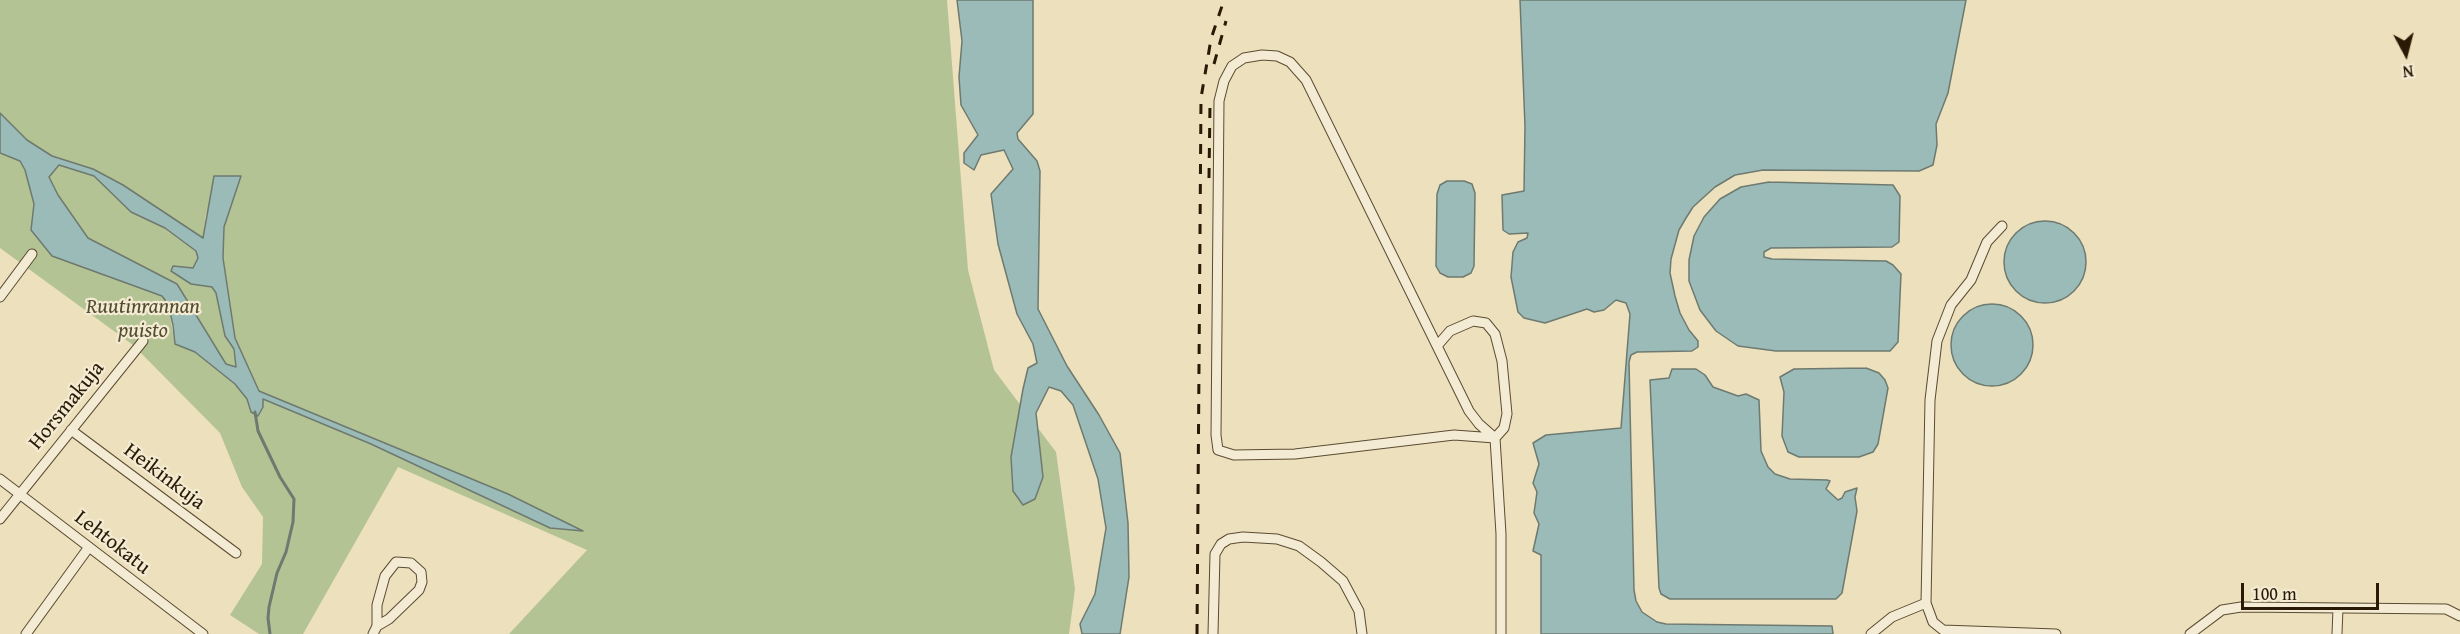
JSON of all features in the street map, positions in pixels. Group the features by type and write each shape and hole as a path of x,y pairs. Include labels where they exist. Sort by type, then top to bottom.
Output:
{"street":[{"path":"1495,438 1454,435 1416,441 1369,443 1295,454 1234,455 1218,450 1216,423 1220,101 1224,81 1233,66 1244,58 1262,55 1277,56 1290,62 1306,80 1469,411 1479,424 1495,438 1501,534 1501,634"},
{"path":"2002,226 1987,242 1971,280 1951,305 1937,341 1930,400 1926,603 1933,622 1943,630 2056,634"},
{"path":"0,297 32,254"},
{"path":"1437,346 1450,331 1473,321 1486,323 1495,334 1502,362 1507,414 1504,428 1495,438"},
{"name":"Horsmakuja","path":"0,519 143,341"},
{"name":"Heikinkuja","path":"71,430 236,553"},
{"name":"Lehtokatu","path":"0,479 204,634"},
{"path":"1214,634 1215,554 1221,544 1229,539 1244,537 1277,539 1299,546 1321,562 1342,582 1359,611 1362,634"},
{"path":"26,634 89,547"},
{"path":"402,560 411,562 421,572 422,582 419,590 375,630 377,605 385,576 396,562 402,560"},
{"path":"1872,634 1892,617 1926,603"},
{"path":"2190,634 2213,615 2230,608 2446,609 2460,616"},
{"path":"2337,634 2338,608"}],"green space":[{"name":"Ruutinrannan puisto","path":"0,0 947,0 968,270 994,370 1056,452 1075,589 1069,634 509,634 587,550 398,467 303,634 259,634 230,615 262,564 263,517 242,487 220,433 133,345 0,248 0,153 20,161 25,170 34,204 31,230 52,256 162,296 168,304 175,344 195,352 235,384 247,399 250,411 259,391 235,338 223,258 224,227 241,176 206,214 203,238 123,185 52,156 27,140 0,113"},
{"path":"58,165 94,176 131,212 165,228 196,251 198,258 193,268 173,266 171,271 191,284 212,287 216,293 225,336 234,349 236,367 226,364 177,284 88,238 58,195 49,177"}],"water":[{"path":"957,0 1033,0 1033,114 1017,133 1018,139 1037,161 1040,171 1038,309 1067,366 1099,415 1120,453 1128,523 1129,577 1120,634 1082,634 1080,624 1095,594 1106,528 1098,479 1073,405 1061,391 1049,387 1036,413 1043,477 1035,499 1023,505 1013,491 1011,457 1023,389 1028,368 1037,363 1033,344 1017,314 998,244 991,194 1013,169 1004,150 981,155 974,170 964,163 964,153 978,135 961,105 959,77 962,41"},
{"path":"1520,0 1966,0 1948,93 1936,124 1937,145 1933,165 1919,171 1763,170 1735,175 1715,187 1693,207 1686,218 1679,230 1671,259 1670,273 1680,313 1698,341 1698,347 1692,351 1637,352 1631,355 1629,362 1634,590 1636,601 1642,612 1657,622 1666,624 1832,626 1833,634 1541,634 1541,555 1533,551 1539,524 1534,513 1537,492 1533,483 1539,464 1533,443 1546,435 1621,428 1630,314 1626,303 1616,300 1604,310 1594,312 1587,309 1545,323 1524,318 1518,312 1511,277 1513,252 1518,242 1527,238 1528,233 1509,234 1503,230 1502,195 1524,191 1525,126"},
{"path":"0,113 27,140 52,156 93,169 123,185 203,238 214,176 241,176 224,227 223,258 235,338 259,391 508,494 583,531 550,528 371,444 263,399 263,407 258,416 251,412 247,399 235,384 195,352 175,344 168,304 162,296 52,256 31,230 34,204 25,170 20,161 0,153","holes":["59,165 94,176 131,212 165,228 196,251 198,258 193,268 173,266 171,271 191,284 212,287 216,293 225,336 234,349 236,367 226,364 177,284 88,238 58,195 49,177"]},
{"path":"1447,181 1464,181 1472,184 1475,193 1474,266 1471,273 1463,277 1448,277 1440,273 1436,266 1437,194 1440,185"},
{"path":"1769,182 1893,185 1900,196 1899,242 1892,247 1771,248 1764,252 1764,257 1772,259 1886,261 1893,265 1901,274 1898,342 1890,351 1776,351 1738,346 1716,331 1700,310 1689,281 1689,260 1694,236 1704,217 1720,199 1741,187"},
{"path":"2045,221 2061,224 2074,233 2083,246 2086,262 2083,278 2074,291 2061,300 2045,303 2029,300 2016,291 2007,278 2004,262 2007,246 2016,233 2029,224"},
{"path":"1992,304 2008,307 2021,316 2030,329 2033,345 2030,361 2021,374 2008,383 1992,386 1976,383 1963,374 1954,361 1951,345 1954,329 1963,316 1976,307"},
{"path":"1866,368 1879,373 1888,388 1878,444 1873,452 1859,457 1799,457 1788,452 1782,436 1784,392 1780,377 1794,369"},
{"path":"1672,369 1696,369 1705,375 1713,387 1738,396 1746,394 1759,400 1761,451 1768,467 1775,474 1790,479 1830,481 1826,489 1838,500 1845,492 1857,488 1855,497 1857,511 1842,593 1836,599 1670,599 1661,594 1650,380 1669,378"}],"waterway":[{"path":"255,412 258,431 280,477 294,499 293,522 269,607 270,634"}],"railway":[{"path":"1197,634 1201,98 1211,39 1224,0"},
{"path":"1214,64 1226,21"},
{"path":"1209,178 1210,103"}]}
